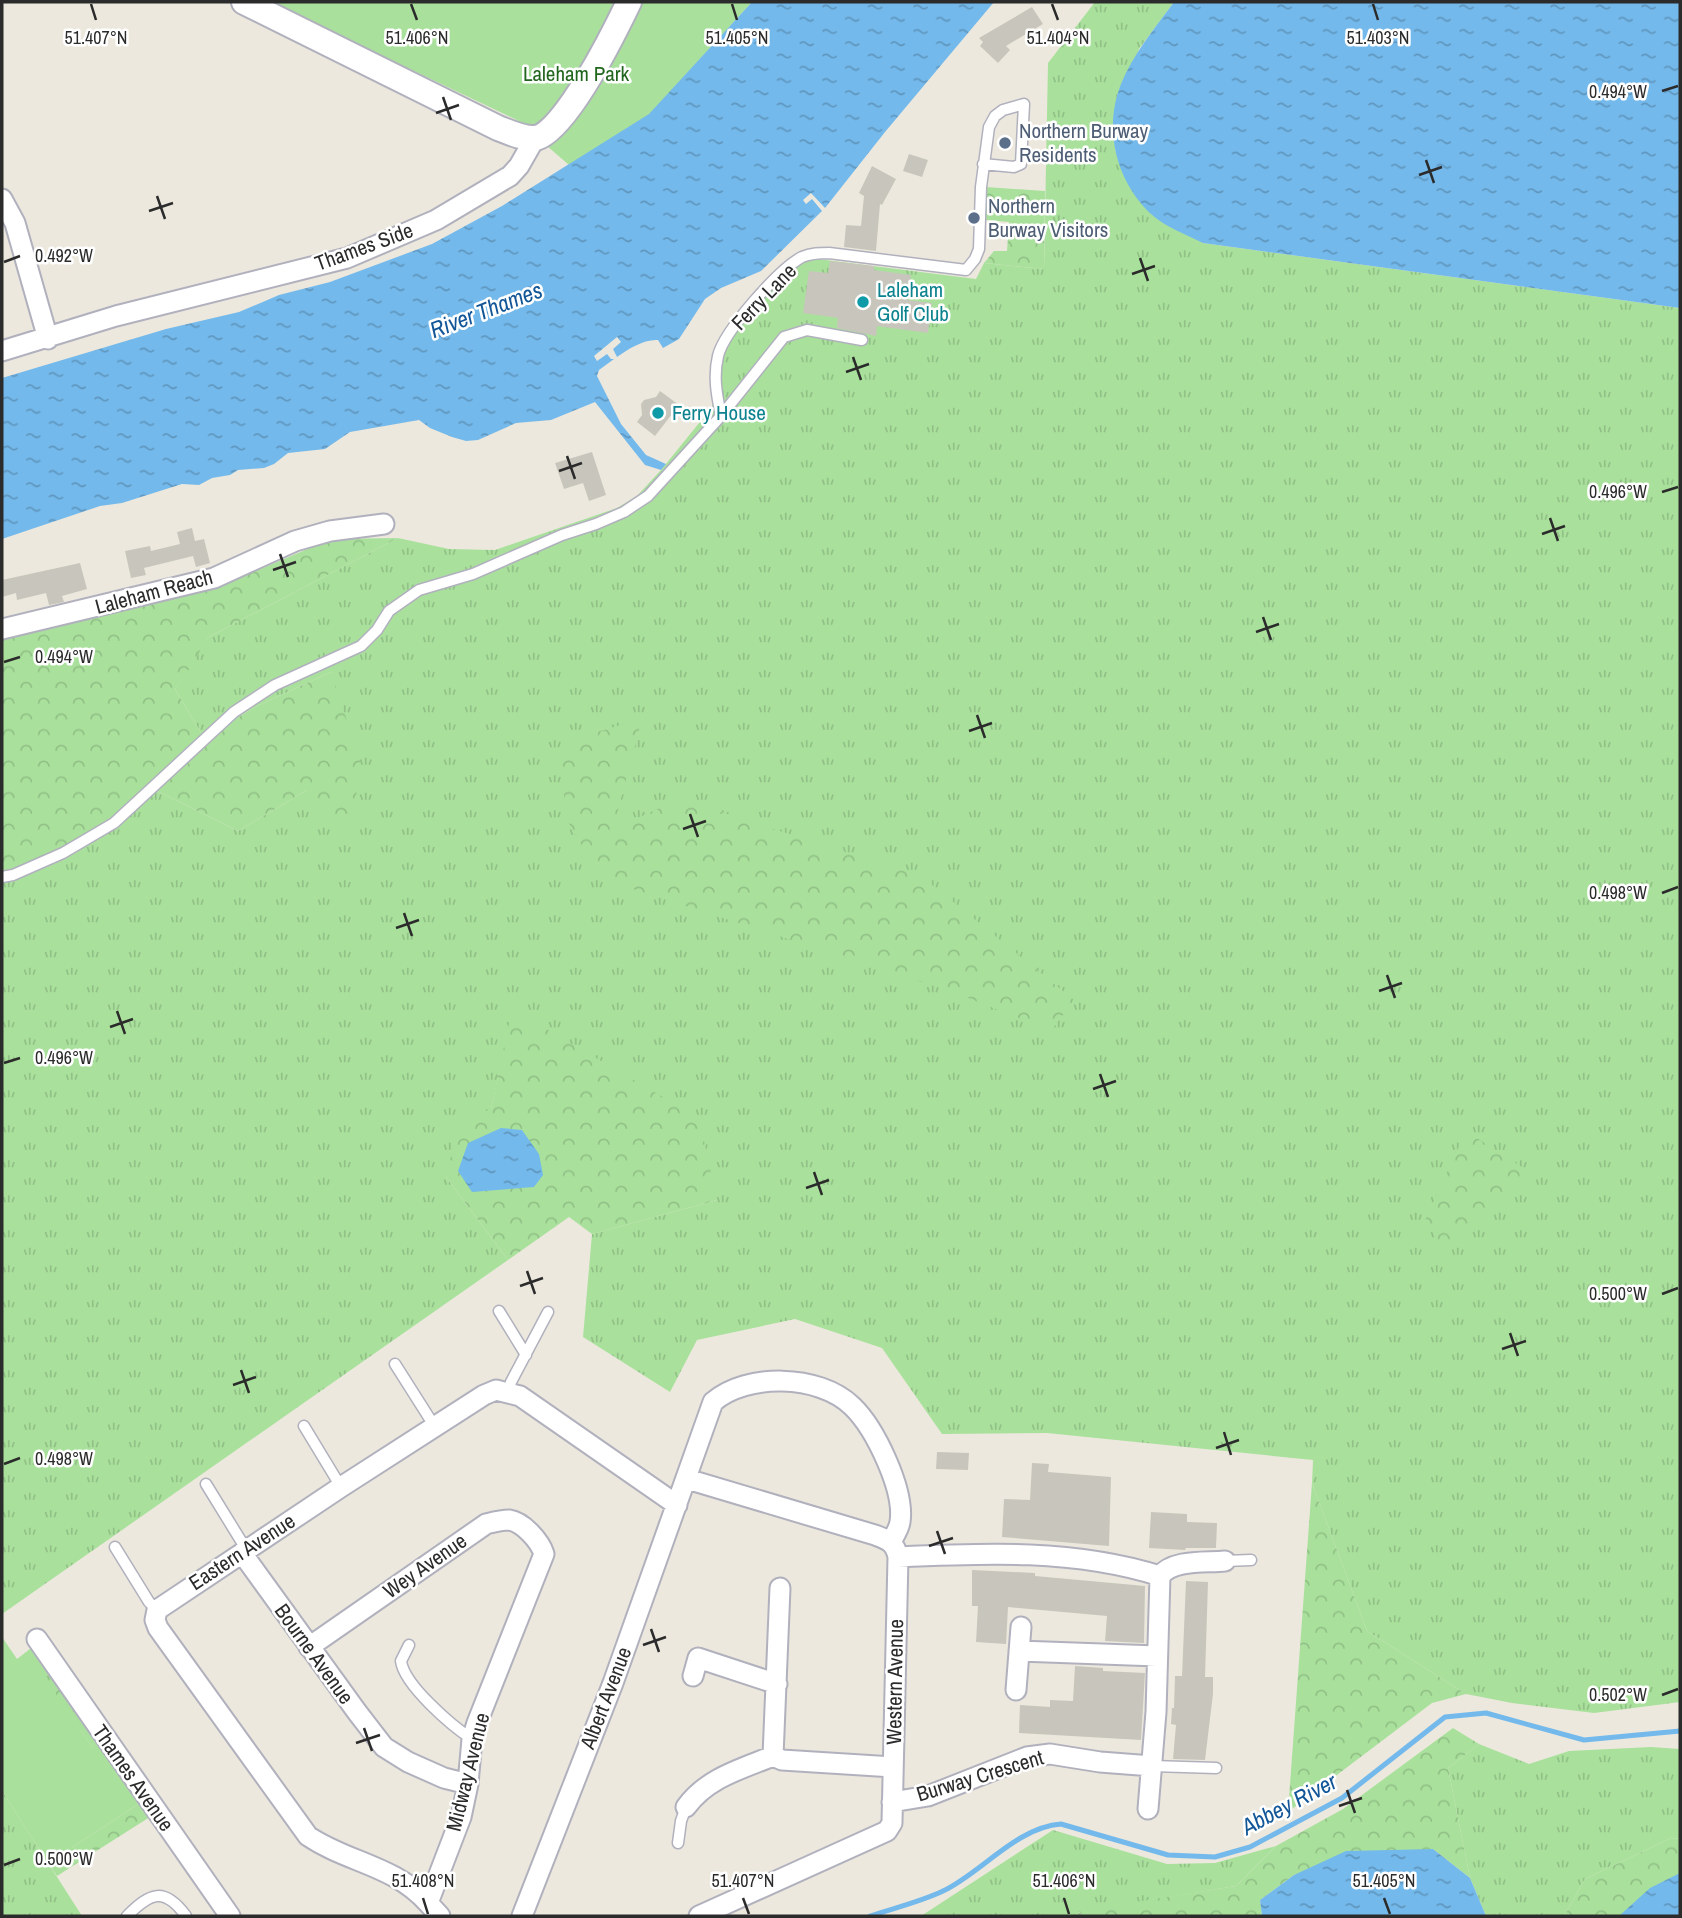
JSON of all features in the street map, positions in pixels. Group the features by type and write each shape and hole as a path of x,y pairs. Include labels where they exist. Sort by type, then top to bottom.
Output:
{"street":[{"path":"244,2 498,128 535,138"},
{"name":"Thames Side","path":"2,351 116,316 347,258 436,220 510,176 519,166 535,138 546,133 574,102 629,2"},
{"path":"2,200 15,223 48,339"},
{"name":"Laleham Reach","path":"2,629 214,578 295,541 330,531 384,524"},
{"name":"Western Avenue","path":"687,1479 707,1416 713,1402 721,1395 731,1389 770,1382 800,1382 820,1388 852,1405 878,1442 898,1498 900,1521 895,1549 892,1823 887,1830 699,1916"},
{"name":"Eastern Avenue","path":"157,1610 484,1395 496,1390 508,1392"},
{"path":"508,1392 520,1396 677,1505"},
{"path":"687,1479 895,1549 1094,1560 1160,1576"},
{"name":"Albert Avenue","path":"522,1916 613,1684 687,1479"},
{"name":"Wey Avenue","path":"309,1647 486,1524 512,1520 525,1528 542,1546"},
{"name":"Midway Avenue","path":"434,1910 461,1817 468,1784 472,1739 544,1554 542,1546"},
{"name":"Bourne Avenue","path":"244,1551 309,1647 384,1746 408,1762 444,1778 468,1784"},
{"path":"1148,1808 1156,1713 1160,1576 1175,1565 1225,1561"},
{"path":"773,1756 780,1588"},
{"path":"157,1610 155,1620 158,1629 308,1836 334,1851 380,1868 402,1880 415,1889 434,1910"},
{"path":"1016,1690 1021,1628"},
{"name":"Thames Avenue","path":"37,1639 230,1916"},
{"path":"1019,1651 1157,1656"},
{"path":"693,1676 698,1658 777,1684"},
{"name":"Burway Crescent","path":"892,1802 928,1796 1027,1757 1050,1754 1100,1762 1152,1766"},
{"path":"686,1807 697,1792 714,1780 773,1756 782,1760 893,1767"}],"lane":[{"path":"1024,104 1021,164 1014,167 983,164 989,127 995,116 1003,110 1024,104"},
{"name":"Ferry Lane","path":"721,416 714,383 718,354 733,325 786,269 802,257 829,253 966,270 979,249 983,164"},
{"path":"2,877 13,875 63,853 114,823 234,712 275,685 361,646 377,630 389,611 419,590 473,574 562,535 624,512 648,495 721,416 784,337 807,330 862,340"},
{"path":"499,1311 526,1355"},
{"path":"508,1392 548,1312"},
{"path":"395,1364 435,1427"},
{"path":"304,1426 341,1487"},
{"path":"206,1484 244,1551"},
{"path":"116,1547 149,1602 157,1610"},
{"path":"1225,1561 1251,1560"},
{"path":"409,1645 401,1661 407,1676 443,1716 472,1739"},
{"path":"1152,1766 1216,1768"},
{"path":"678,1843 686,1807"},
{"path":"127,1916 146,1898 156,1895 175,1903 186,1916"}],"green space":[{"name":"Laleham Park","path":"269,2 752,2 650,114 569,165 517,120"},
{"path":"1095,2 1174,2 1139,49 1114,116 1113,132 1116,153 1203,243 1680,308 1680,1702 1594,1713 1512,1703 1466,1694 1367,1631 1312,1483 1313,1460 1047,1433 942,1434 882,1348 795,1319 697,1340 670,1392 583,1337 592,1234 717,1200 513,1010 491,1109 446,1177 508,1260 2,1614 2,877 151,788 238,831 307,790 331,672 253,708 204,738 175,689 207,638 398,538 449,549 495,550 617,508 637,496 712,407 718,354 733,325 802,257 976,279 984,263 1044,269 1048,63"},
{"path":"986,187 1045,191 1044,269 984,263 994,251 1007,251 1009,222 986,220"},
{"path":"398,538 207,638 175,689 204,738 253,708 331,672 363,770 347,827 307,790 238,831 151,788 114,823 63,853 2,877 2,640 216,588 331,539"},
{"path":"642,719 613,829 680,799 921,876 1074,1000 1051,1031 953,992 602,879 565,817 562,742"},
{"path":"512,1009 699,1118 717,1200 592,1234 569,1217 508,1260 446,1177 459,1122 491,1109"},
{"path":"1466,1131 1534,1175 1445,1252 1425,1220"},
{"path":"1312,1483 1367,1631 1466,1694 1432,1703 1288,1812"},
{"path":"2,1637 17,1659 35,1645 52,1671 45,1678 93,1748 107,1748 143,1801 73,1847 80,1858 67,1866 60,1856 48,1863 2,1791"},
{"path":"52,1671 107,1748 93,1748 44,1678"},
{"path":"1453,1728 1479,1744 1448,1768 1470,1878 1433,1849 1294,1875 1260,1900 1262,1916 1082,1916 1079,1911 1236,1886 1276,1846 1343,1809"},
{"path":"1479,1744 1529,1764 1569,1751 1651,1747 1680,1749 1680,1839 1671,1838 1585,1879 1564,1916 1486,1916 1470,1878 1448,1768"},
{"path":"2,1791 82,1916 2,1916"},
{"path":"143,1801 153,1815 57,1876 48,1863 60,1855 67,1866 80,1858 73,1847"},
{"path":"1053,1830 1167,1864 1215,1863 1276,1846 1236,1886 1079,1912 1082,1916 921,1916"},
{"path":"1671,1838 1680,1839 1680,1873 1619,1916 1564,1916 1585,1879"}],"water":[{"name":"River Thames","path":"752,2 994,2 825,208 811,193 803,200 806,204 812,199 822,211 761,271 721,288 705,299 679,339 663,348 658,340 647,341 617,357 613,349 621,342 617,337 594,356 597,361 607,354 614,359 599,370 597,376 621,424 646,455 666,464 661,470 645,465 595,402 551,420 516,423 478,440 466,441 452,437 419,420 350,432 325,449 288,453 264,468 238,470 199,485 182,484 122,503 100,506 2,539 2,378 166,329 239,312 279,295 330,282 432,244 502,206 649,114"},
{"path":"1174,2 1680,2 1680,308 1203,243 1162,223 1139,201 1121,170 1113,136 1113,119 1126,73 1145,41"},
{"path":"501,1128 522,1130 539,1154 543,1175 534,1187 472,1192 458,1171 468,1143"},
{"path":"1433,1849 1470,1878 1486,1916 1262,1916 1260,1900 1294,1875 1346,1851"},
{"path":"1680,1873 1680,1916 1619,1916 1650,1888"}],"building":[{"path":"1032,7 1043,24 1006,46 1010,50 998,63 980,46 983,42 979,38"},
{"path":"909,154 928,160 922,177 903,171"},
{"path":"872,166 896,179 882,205 880,204 876,251 844,247 846,225 861,226 864,196 859,193"},
{"name":"Laleham Golf Club","path":"830,261 874,266 874,270 911,275 908,300 932,303 928,333 877,326 876,336 837,328 838,318 803,313 809,271 828,273"},
{"name":"Ferry House","path":"660,391 679,405 655,436 637,422 642,415 641,404 644,400 656,397"},
{"path":"592,452 606,495 589,501 583,483 564,489 555,463"},
{"path":"192,528 195,541 204,539 210,563 196,567 193,556 144,568 146,575 131,578 125,551 150,546 151,551 180,544 177,532"},
{"path":"80,563 87,589 62,596 64,602 49,605 46,593 17,600 16,593 2,597 2,580"},
{"path":"937,1452 969,1453 968,1470 936,1469"},
{"path":"1032,1463 1049,1464 1048,1472 1111,1477 1109,1546 1002,1537 1004,1499 1030,1500"},
{"path":"1151,1512 1187,1514 1187,1522 1217,1523 1216,1548 1149,1548"},
{"path":"972,1570 1035,1573 1035,1576 1145,1586 1144,1643 1105,1641 1107,1616 1008,1607 1006,1644 976,1642 978,1606 972,1606"},
{"path":"1186,1581 1208,1582 1205,1677 1213,1677 1213,1694 1205,1760 1173,1759 1176,1725 1171,1724 1172,1708 1175,1676 1182,1676"},
{"path":"1075,1666 1103,1668 1103,1671 1145,1673 1141,1740 1019,1733 1020,1705 1050,1707 1050,1700 1073,1701"}],"waterway":[{"name":"Abbey River","path":"870,1916 943,1891 1029,1833 1061,1824 1168,1855 1215,1857 1250,1847 1342,1798 1445,1717 1486,1713 1584,1740 1680,1731"}],"place":[{"name":"Northern Burway Residents","path":"1005,143"},
{"name":"Northern Burway Visitors","path":"974,218"},
{"name":"Laleham Golf Club","path":"863,302"},
{"name":"Ferry House","path":"658,413"}]}
